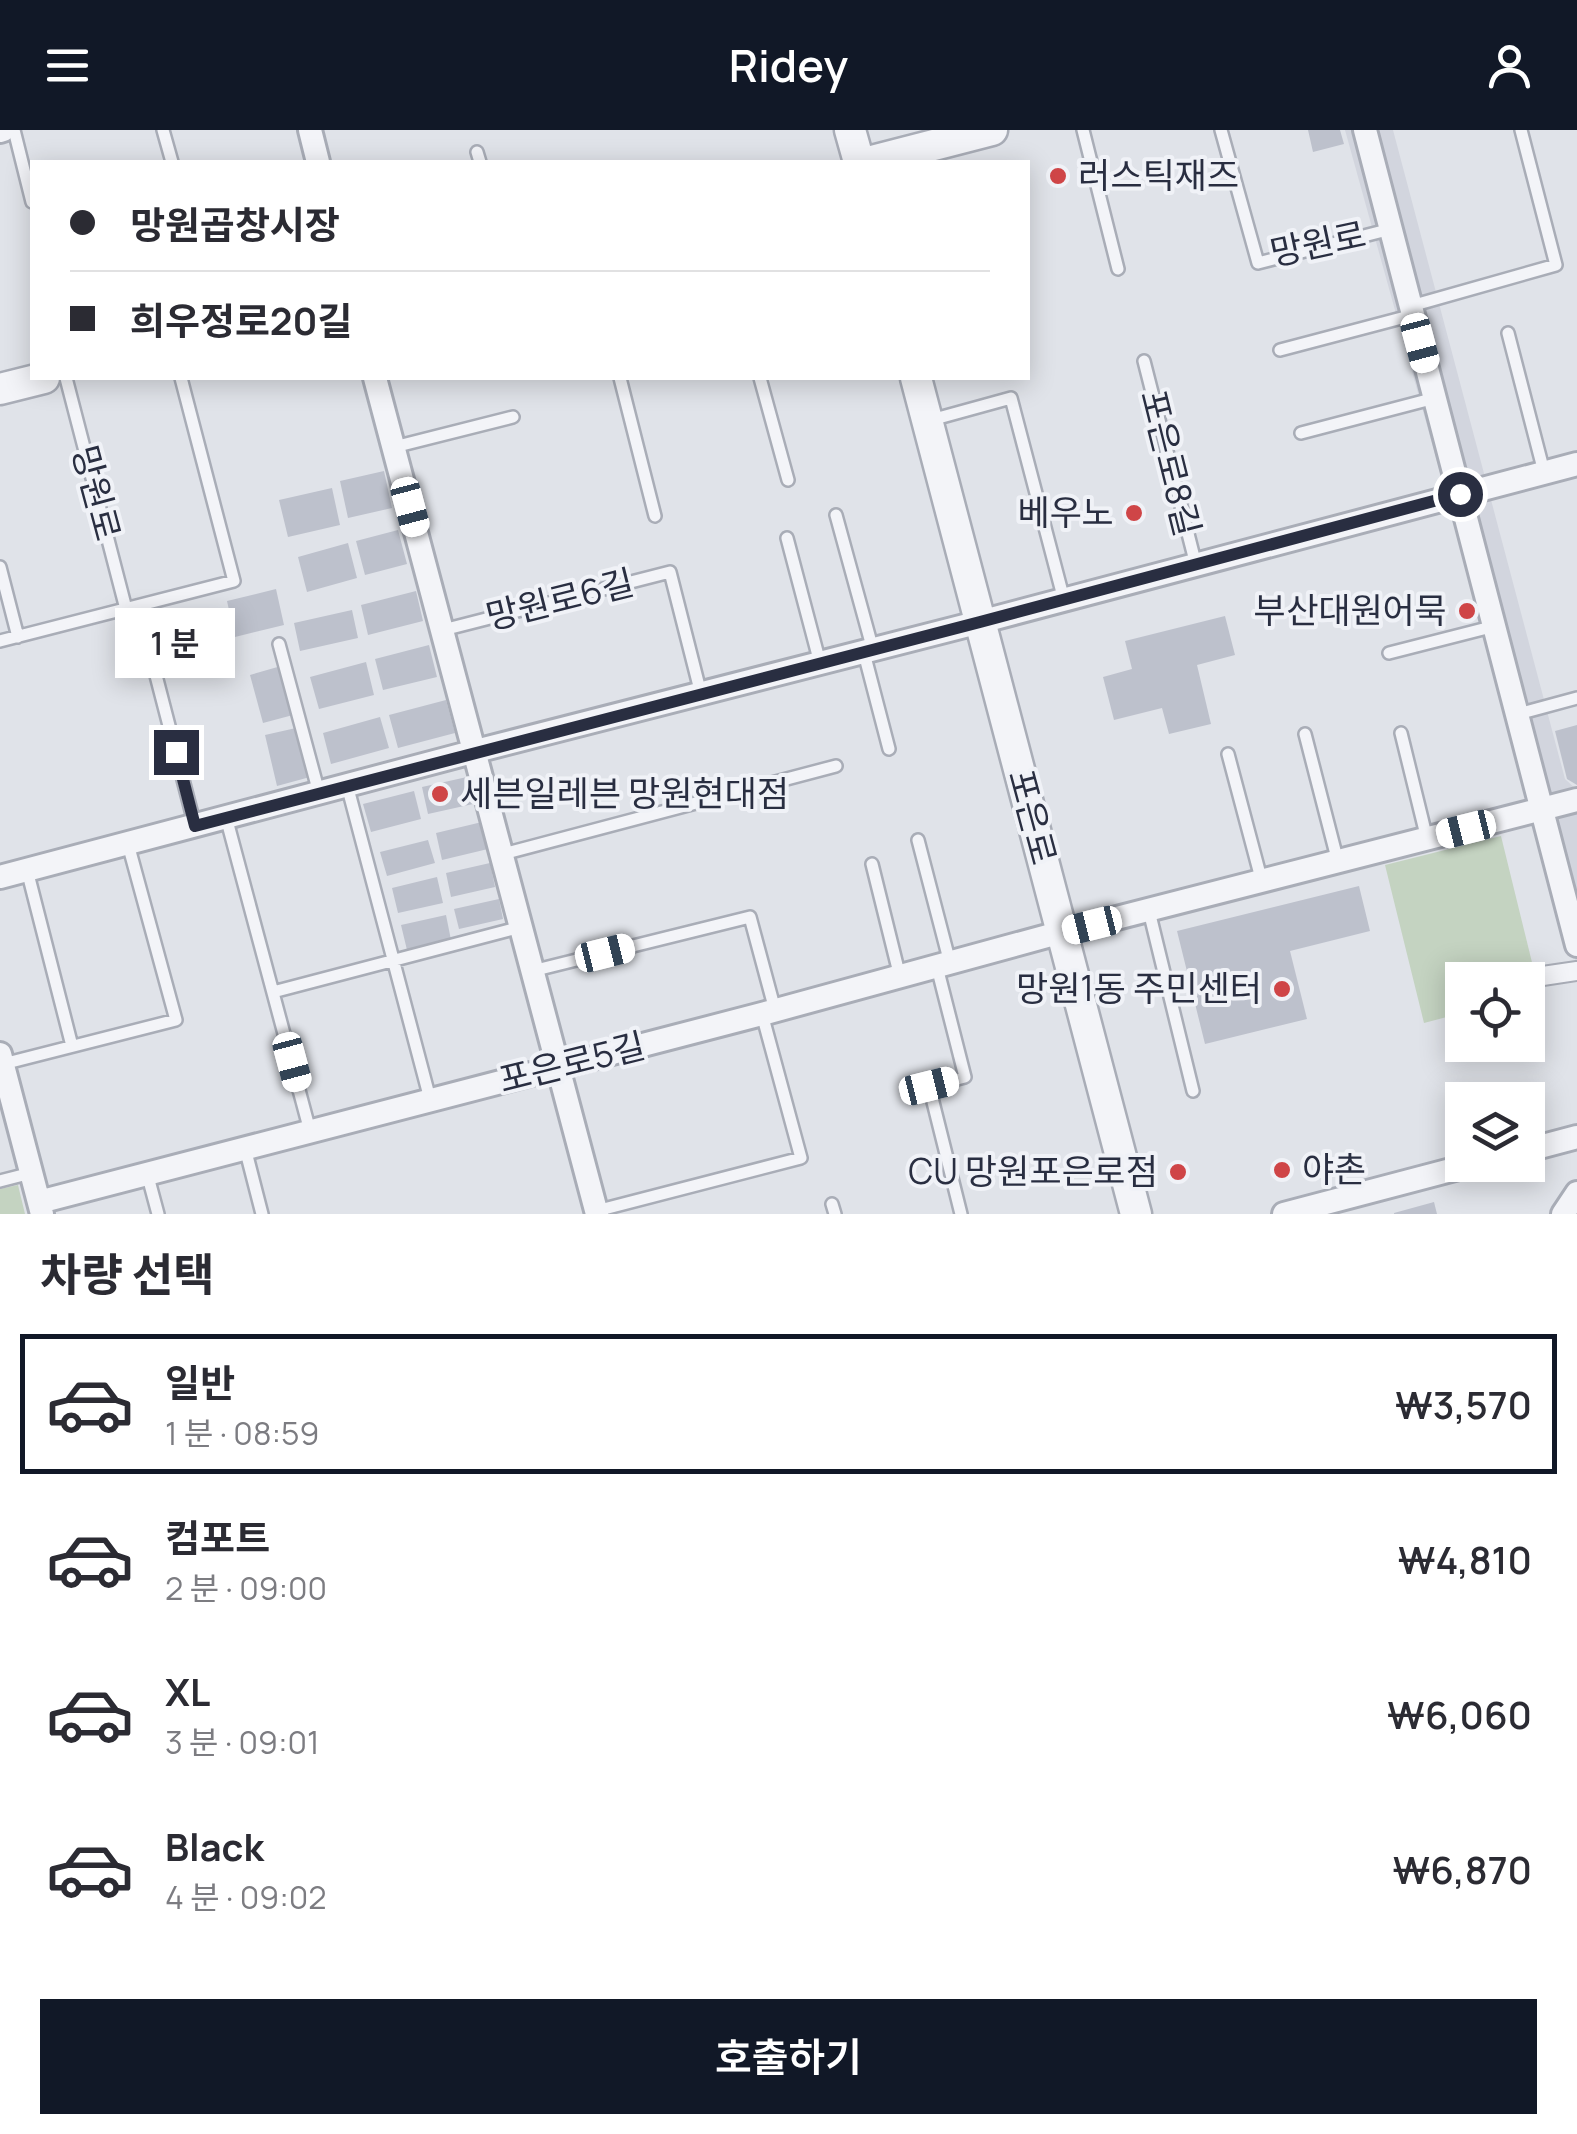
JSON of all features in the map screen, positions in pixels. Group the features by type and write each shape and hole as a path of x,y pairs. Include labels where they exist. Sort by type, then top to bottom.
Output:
{"street":[{"path":"310,130 318,160"},
{"path":"850,130 858,160"},
{"path":"879,160 948,147 992,130"},
{"path":"1364,130 1577,945"},
{"path":"0,389 36,380"},
{"name":"망원로6길","path":"376,380 597,1212"},
{"name":"포은로","path":"917,380 1136,1214"},
{"name":"포은로8길","path":"0,877 1577,464"},
{"name":"포은로5길","path":"40,1208 147,1173 1577,800"},
{"path":"1545,976 1577,971"},
{"path":"1,1059 40,1208"},
{"path":"1545,1145 1577,1137"},
{"path":"1284,1214 1445,1172"},
{"path":"1563,1214 1577,1193"}],"lane":[{"path":"14,130 30,194"},
{"path":"163,130 171,160"},
{"path":"1083,130 1118,269"},
{"name":"망원로","path":"1221,130 1258,263 1390,229"},
{"path":"1280,350 1556,265 1521,130"},
{"path":"1508,333 1544,472"},
{"name":"포은로8길","path":"1144,361 1196,565"},
{"name":"망원로","path":"67,380 195,826"},
{"path":"0,641 234,580 183,380"},
{"path":"620,380 654,516"},
{"path":"761,380 788,480"},
{"path":"927,421 1011,398 1064,600"},
{"path":"1301,433 1435,398"},
{"path":"394,448 514,417"},
{"path":"836,515 889,748"},
{"path":"787,538 820,663"},
{"path":"0,567 18,636"},
{"name":"망원로6길","path":"443,630 670,572 701,694"},
{"path":"1389,654 1494,626"},
{"path":"279,644 318,793"},
{"path":"1518,714 1577,698"},
{"path":"1400,732 1427,839"},
{"path":"1305,734 1338,862"},
{"path":"1228,754 1262,882"},
{"path":"502,854 836,766"},
{"path":"348,785 430,1099"},
{"path":"226,817 310,1131"},
{"path":"918,840 965,1077 929,1086 961,1214"},
{"path":"1,1059 176,1020 128,844"},
{"path":"872,864 900,977"},
{"path":"27,870 72,1046"},
{"path":"1149,911 1193,1090"},
{"name":"망원로6길","path":"532,971 750,917 801,1158 597,1212"},
{"path":"273,992 521,927"},
{"path":"245,1148 262,1214"},
{"path":"0,1181 31,1173"},
{"path":"147,1173 158,1214"}],"shaded area":[{"path":"1345,130 1393,130 1565,779 1577,790 1577,966"}],"green space":[{"path":"1501,836 1532,962 1445,962 1445,1017 1424,1023 1385,865"},
{"path":"18,1185 25,1214 0,1214 0,1189"}],"building":[{"path":"1308,130 1340,130 1344,144 1313,152"},
{"path":"384,471 392,508 348,518 340,481"},
{"path":"332,488 340,525 288,537 279,500"},
{"path":"398,530 407,564 365,575 356,541"},
{"path":"348,543 357,578 307,592 298,557"},
{"path":"276,589 284,625 235,637 227,601"},
{"path":"416,591 423,621 368,635 361,605"},
{"path":"352,610 358,638 300,651 294,623"},
{"path":"1225,616 1235,655 1197,665 1211,724 1169,734 1162,708 1114,720 1103,677 1132,669 1125,641"},
{"path":"429,645 437,677 383,690 375,659"},
{"path":"366,662 374,695 319,709 310,677"},
{"path":"281,666 293,715 263,723 250,675"},
{"path":"446,700 455,733 398,748 389,715"},
{"path":"380,717 389,748 331,764 323,733"},
{"path":"1577,725 1577,785 1567,779 1555,731"},
{"path":"296,728 310,777 277,786 265,735"},
{"path":"467,777 473,804 428,814 422,787"},
{"path":"414,791 421,819 371,832 363,804"},
{"path":"482,822 488,849 442,860 436,833"},
{"path":"428,840 435,863 387,876 380,852"},
{"path":"490,863 495,887 451,897 446,873"},
{"path":"437,877 443,903 398,913 392,888"},
{"path":"1359,886 1370,931 1290,951 1307,1019 1205,1044 1177,931"},
{"path":"499,899 503,919 459,929 454,909"},
{"path":"446,915 451,940 407,950 401,925"},
{"path":"1434,1202 1437,1214 1394,1214 1394,1213"}],"place":[{"name":"러스틱재즈","path":"1058,176"},
{"name":"베우노","path":"1134,513"},
{"name":"부산대원어묵","path":"1467,611"},
{"name":"세븐일레븐 망원현대점","path":"440,794"},
{"name":"망원1동 주민센터","path":"1282,989"},
{"name":"야촌","path":"1282,1170"},
{"name":"CU 망원포은로점","path":"1178,1172"}],"route":[{"path":"176,752 195,826 1460,494"}]}
